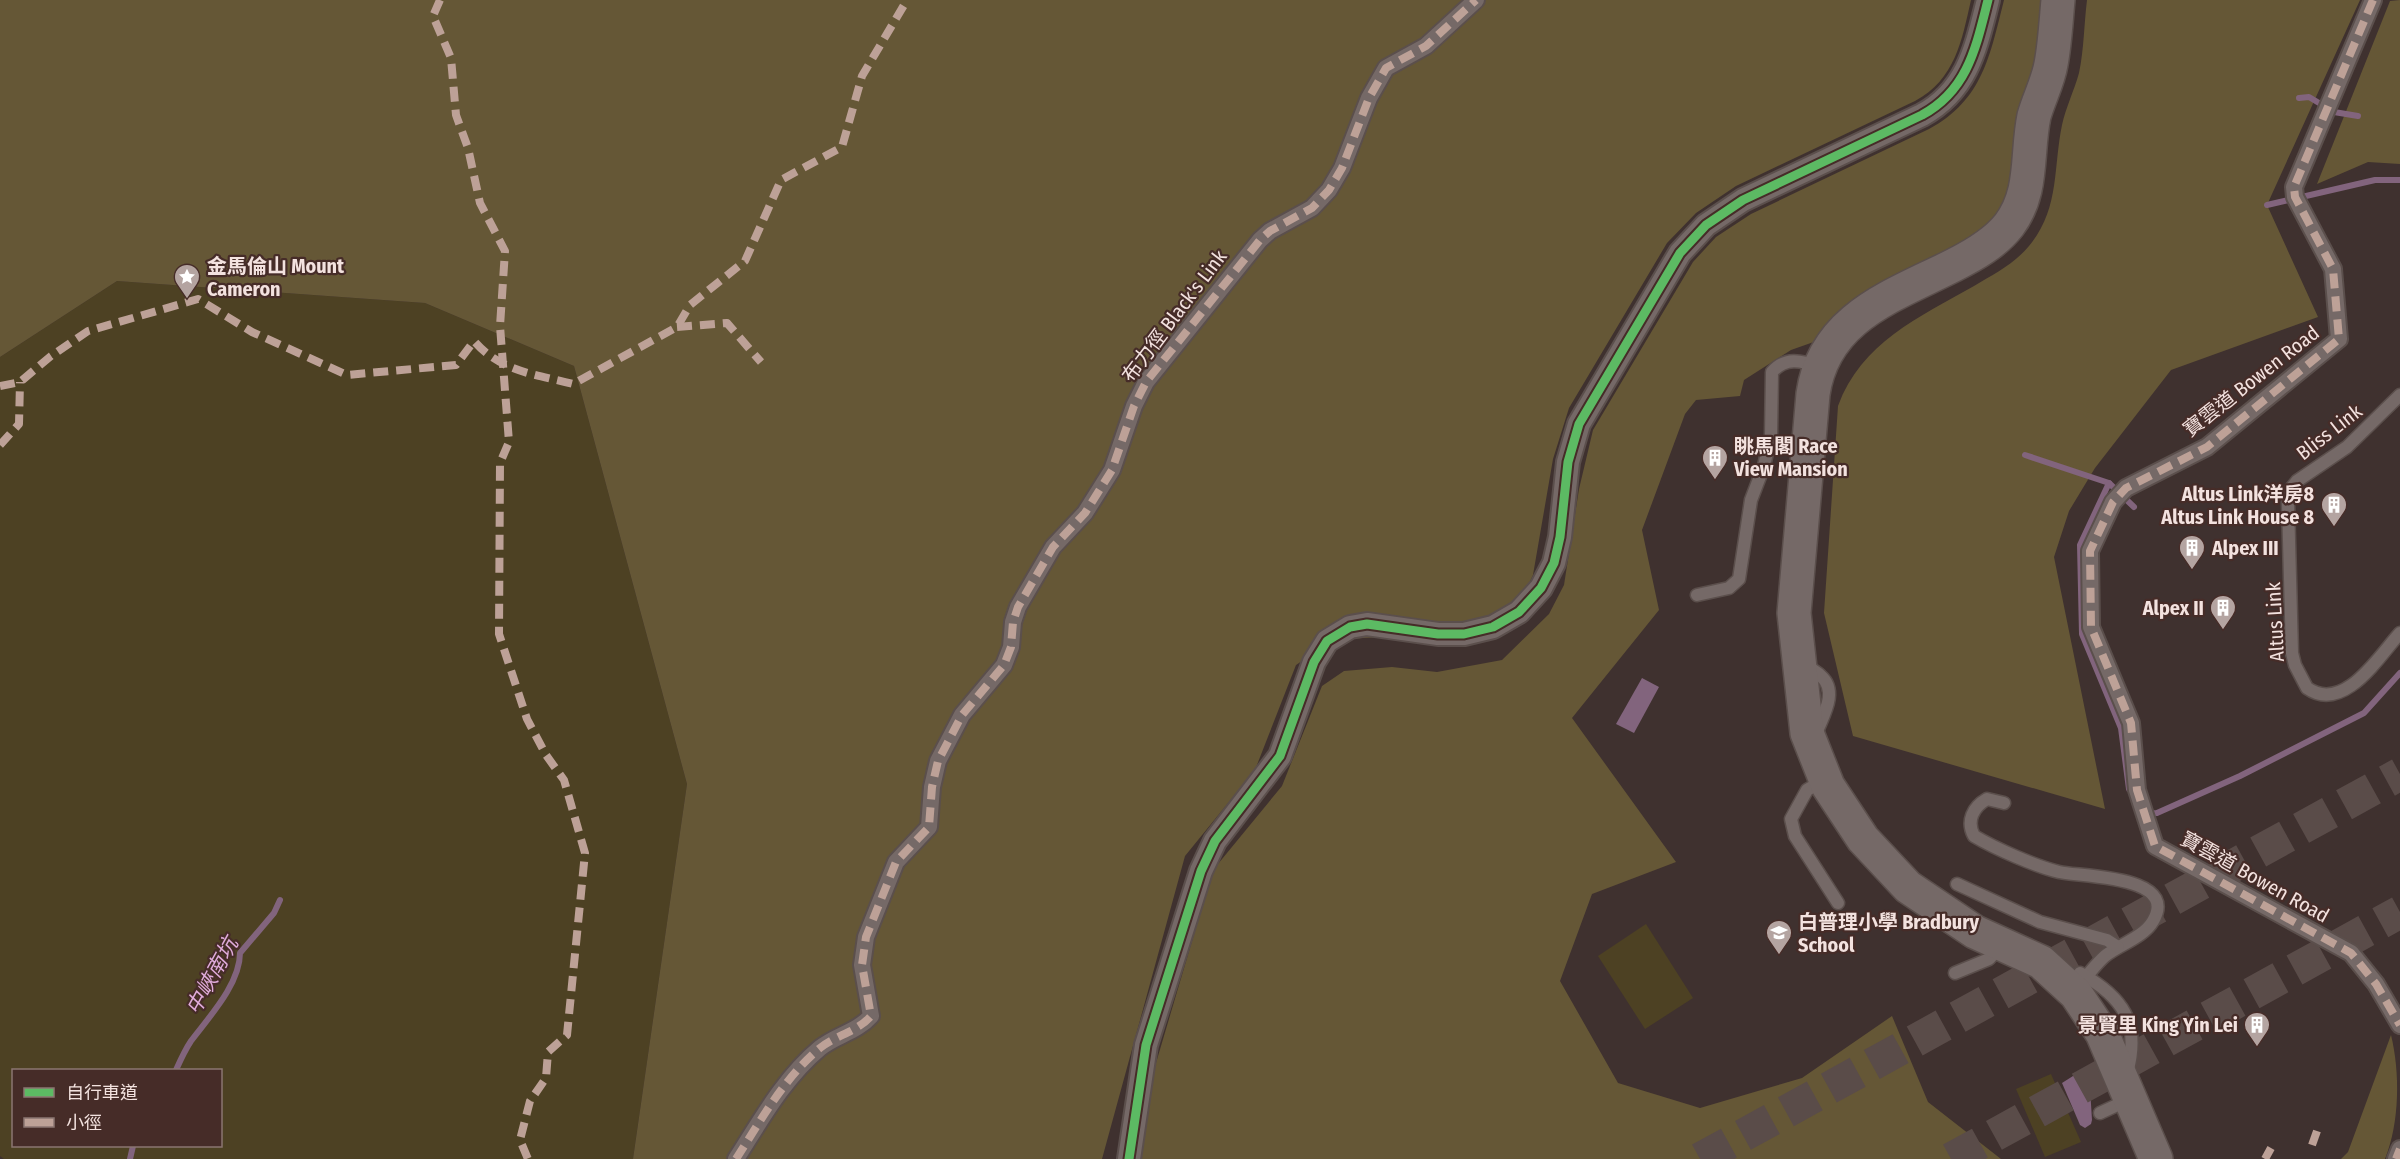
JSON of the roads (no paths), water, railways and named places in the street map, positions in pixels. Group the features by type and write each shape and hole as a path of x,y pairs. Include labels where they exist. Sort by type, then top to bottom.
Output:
{"main road":[{"path":"2058,0 2051,64 2035,114 2027,186 2016,215 1999,236 1982,249 1855,319 1831,343 1819,368 1813,394 1794,613 1807,733 1825,779 1848,819 1885,866 1934,906 1975,932 2042,962 2076,994 2102,1033 2156,1159"}],"street":[{"name":"布力徑 Black's Link","path":"736,1159 785,1083 822,1047 862,1026 871,1016 862,965 864,945 896,862 929,827 932,787 938,761 962,715 1004,665 1011,647 1016,611 1043,563 1059,540 1085,513 1112,471 1142,389 1168,358 1205,305 1260,240 1270,231 1312,208 1329,190 1342,168 1369,98 1386,68 1426,46 1476,0"},
{"path":"1129,1159 1146,1045 1201,871 1215,841 1280,756 1314,662 1327,641 1342,630 1367,624 1447,635 1474,633 1502,623 1527,605 1544,584 1557,555 1565,479 1579,424 1680,253 1706,225 1743,200 1922,115 1944,102 1955,90 1970,64 1988,0"},
{"name":"寶雲道 Bowen Road","path":"2373,0 2294,187 2301,207 2333,269 2339,339 2207,447 2126,488 2113,502 2090,551 2091,627 2131,723 2137,790 2155,846 2351,953 2376,984 2400,1026"},
{"path":"2396,1159 2400,1149"}],"lane":[{"path":"1697,595 1729,588 1739,579 1751,500 1764,466 1771,435 1772,372 1788,361 1805,362 1819,368"},
{"name":"Bliss Link","path":"2288,502 2290,490 2297,481 2346,447 2400,395"},
{"name":"Altus Link","path":"2288,502 2292,653 2295,665 2307,688 2320,695 2343,691 2358,679 2400,633"},
{"path":"1825,779 1807,790 1791,819 1795,836 1838,903"},
{"path":"2004,803 1987,799 1978,804 1971,817 1971,830 1974,836 2059,872 2123,880 2142,886 2150,892 2157,911 2153,921 2104,957 2086,976"},
{"path":"1957,884 2040,922 2106,940 2118,947"},
{"path":"1955,973 1989,958 2002,944"},
{"path":"2042,962 2086,976 2104,987 2119,1002 2130,1023 2132,1039 2126,1093 2100,1113"}],"waterway":[{"path":"2299,98 2309,97 2334,112 2358,116"},
{"path":"2267,205 2375,180 2400,180"},
{"path":"2025,455 2109,483 2134,507"},
{"path":"2109,483 2080,545 2082,634 2121,728 2129,789"},
{"path":"2147,814 2157,813 2240,776 2364,713 2400,673"},
{"name":"中峽南坑","path":"176,1069 191,1041 229,988 239,965 240,953 274,913 280,900"},
{"name":"中峽南坑","path":"130,1159 133,1147"}],"tunnel":[{"path":"1700,1159 2400,774"},
{"path":"1951,1159 2400,912"}],"place":[{"name":"金馬倫山 Mount Cameron","path":"187,300"},
{"name":"眺馬閣 Race View Mansion","path":"1715,481"},
{"name":"Altus Link洋房8 Altus Link House 8","path":"2334,528"},
{"name":"Alpex III","path":"2192,571"},
{"name":"Alpex II","path":"2223,631"},
{"name":"白普理小學 Bradbury School","path":"1779,956"},
{"name":"景賢里 King Yin Lei","path":"2257,1048"}]}
